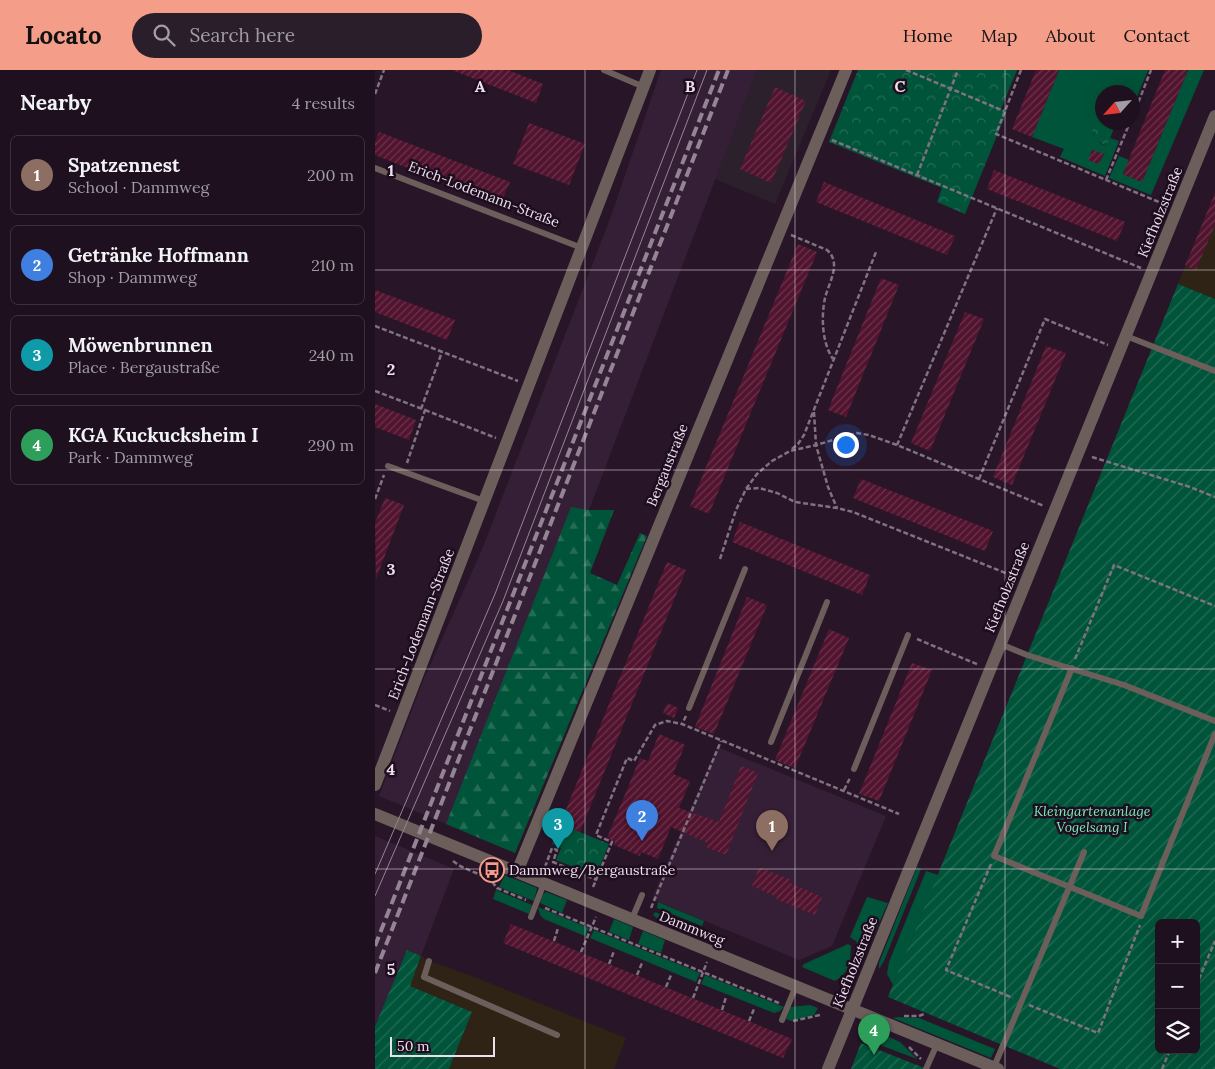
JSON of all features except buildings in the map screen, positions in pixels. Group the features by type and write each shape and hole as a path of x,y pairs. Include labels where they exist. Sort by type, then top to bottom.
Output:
{"street":[{"name":"Erich-Lodemann-Straße","path":"375,785 650,70"},
{"name":"Bergaustraße","path":"517,872 846,70"},
{"name":"Kiefholzstraße","path":"828,1069 1215,116"},
{"name":"Dammweg","path":"375,814 996,1068"}],"lane":[{"path":"603,70 644,87"},
{"name":"Erich-Lodemann-Straße","path":"375,168 582,248"},
{"path":"1125,336 1215,371"},
{"path":"388,466 484,501"},
{"path":"689,708 745,569"},
{"path":"771,742 827,602"},
{"path":"854,769 908,635"},
{"path":"1000,644 1027,655 1124,685 1215,721"},
{"path":"1072,668 994,856 1068,888 1141,916 1215,734"},
{"path":"996,1068 1084,852"},
{"path":"531,917 544,883"},
{"path":"632,920 642,895"},
{"path":"429,961 424,977 557,1035"},
{"path":"786,1021 788,1005 796,986"},
{"path":"926,1069 937,1044"}],"path":[{"path":"375,94 384,70"},
{"path":"906,70 1004,111"},
{"path":"917,175 958,70"},
{"path":"1021,70 996,134 1177,210"},
{"path":"1140,98 1151,70"},
{"path":"1106,180 1127,130"},
{"path":"819,135 1151,273"},
{"path":"897,445 997,208"},
{"path":"780,230 827,250 831,254 834,262 834,271 825,299 823,314 827,350 833,359"},
{"path":"720,559 736,510 746,489 757,474 772,461 798,444 804,435 876,252"},
{"path":"979,479 1045,319 1120,350"},
{"path":"375,326 529,385"},
{"path":"421,409 442,352"},
{"path":"375,391 507,442"},
{"path":"404,472 425,410"},
{"path":"813,411 817,445 828,487 837,508"},
{"path":"790,450 817,445 857,433 869,435 1054,511"},
{"path":"1092,457 1190,487 1215,497"},
{"path":"375,499 388,466"},
{"path":"746,489 759,488 777,493 795,502 853,512 1025,581"},
{"path":"1072,668 1114,565 1215,606"},
{"path":"908,635 989,670"},
{"path":"682,724 689,708"},
{"path":"593,887 612,842 595,835 627,758 634,761 655,725 667,721 682,724 899,814"},
{"path":"651,908 721,741"},
{"path":"844,790 854,769"},
{"path":"545,867 552,848 557,850 553,862 597,880"},
{"path":"566,876 569,868"},
{"path":"492,881 497,888 703,973 783,1005 788,1005"},
{"path":"581,952 598,913"},
{"path":"553,941 559,928"},
{"path":"1200,977 1215,941"},
{"path":"609,964 614,951"},
{"path":"693,998 709,958"},
{"path":"637,975 642,963"},
{"path":"666,987 671,974"},
{"path":"721,1010 726,997"},
{"path":"749,1021 754,1009"},
{"path":"786,1021 821,1014"},
{"path":"1162,1069 1168,1054"}],"shaded area":[{"path":"661,70 757,70 466,832 379,796 423,681 481,552 610,219"},
{"path":"757,70 831,70 775,204 715,179"},
{"path":"1215,192 1215,299 1178,284"},
{"path":"717,747 886,816 832,946 799,960 652,899"},
{"path":"375,836 454,869 421,956 407,950 375,1026"},
{"path":"421,956 429,961 472,976 626,1038 614,1069 449,1069 472,1012 410,986"}],"green space":[{"path":"858,70 1017,70 1001,109 1007,111 965,214 937,202 942,188 829,142"},
{"path":"1059,70 1148,70 1140,90 1140,85 1095,85 1095,126 1093,134 1101,144 1107,146 1110,138 1119,141 1105,176 1060,157 1064,149 1032,137"},
{"path":"1188,70 1204,70 1151,195 1109,178 1119,156 1129,160 1123,174 1142,182"},
{"path":"1095,120 1095,130 1113,130 1107,146 1097,140 1094,135 1092,126"},
{"name":"Kleingartenanlage Vogelsang I","path":"1178,284 1215,299 1215,1069 1060,1069 888,997"},
{"path":"571,507 589,510 614,510 590,573 617,585 640,533 647,536 515,853 446,824"},
{"path":"560,824 609,844 596,876 556,860 561,848 552,844"},
{"path":"917,867 921,869 884,961 879,969 879,963"},
{"path":"926,871 938,875 893,985 887,974 889,962"},
{"path":"505,875 537,888 534,901 499,887"},
{"path":"496,890 532,905 529,914 493,899"},
{"path":"546,892 567,900 562,913 540,903 543,894"},
{"path":"867,897 888,903 863,959 858,965 855,964 857,942 850,937"},
{"path":"658,902 704,921 702,926 657,908"},
{"path":"538,907 589,928 585,936 544,919 540,915"},
{"path":"655,912 701,930 698,935 658,919 653,915"},
{"path":"614,919 633,927 629,940 609,932"},
{"path":"594,930 700,973 696,982 590,938"},
{"path":"643,931 665,940 661,953 638,944"},
{"path":"848,944 851,946 848,966 844,974 835,981 802,967 804,964"},
{"path":"407,950 421,956 410,986 472,1012 449,1069 375,1069 375,1026"},
{"path":"705,975 784,1007 774,1013 701,984"},
{"path":"810,1005 818,1008 814,1015 791,1021 786,1019 790,1007"},
{"path":"893,1018 919,1018 995,1049 991,1058"},
{"path":"874,1030 900,1042 917,1059 880,1045 875,1041 872,1033"},
{"path":"861,1043 927,1069 851,1069"}],"tram line":[{"path":"375,874 495,594 697,70"},
{"path":"375,896 503,601 707,70"}],"railway":[{"path":"375,946 719,70"},
{"path":"375,973 728,70"}],"place":[{"name":"Getränke Hoffmann","path":"642,841"},
{"name":"Möwenbrunnen","path":"558,849"},
{"name":"Spatzennest","path":"772,851"},
{"name":"Dammweg/Bergaustraße","path":"492,870"},
{"name":"KGA Kuckucksheim I","path":"874,1055"}]}
